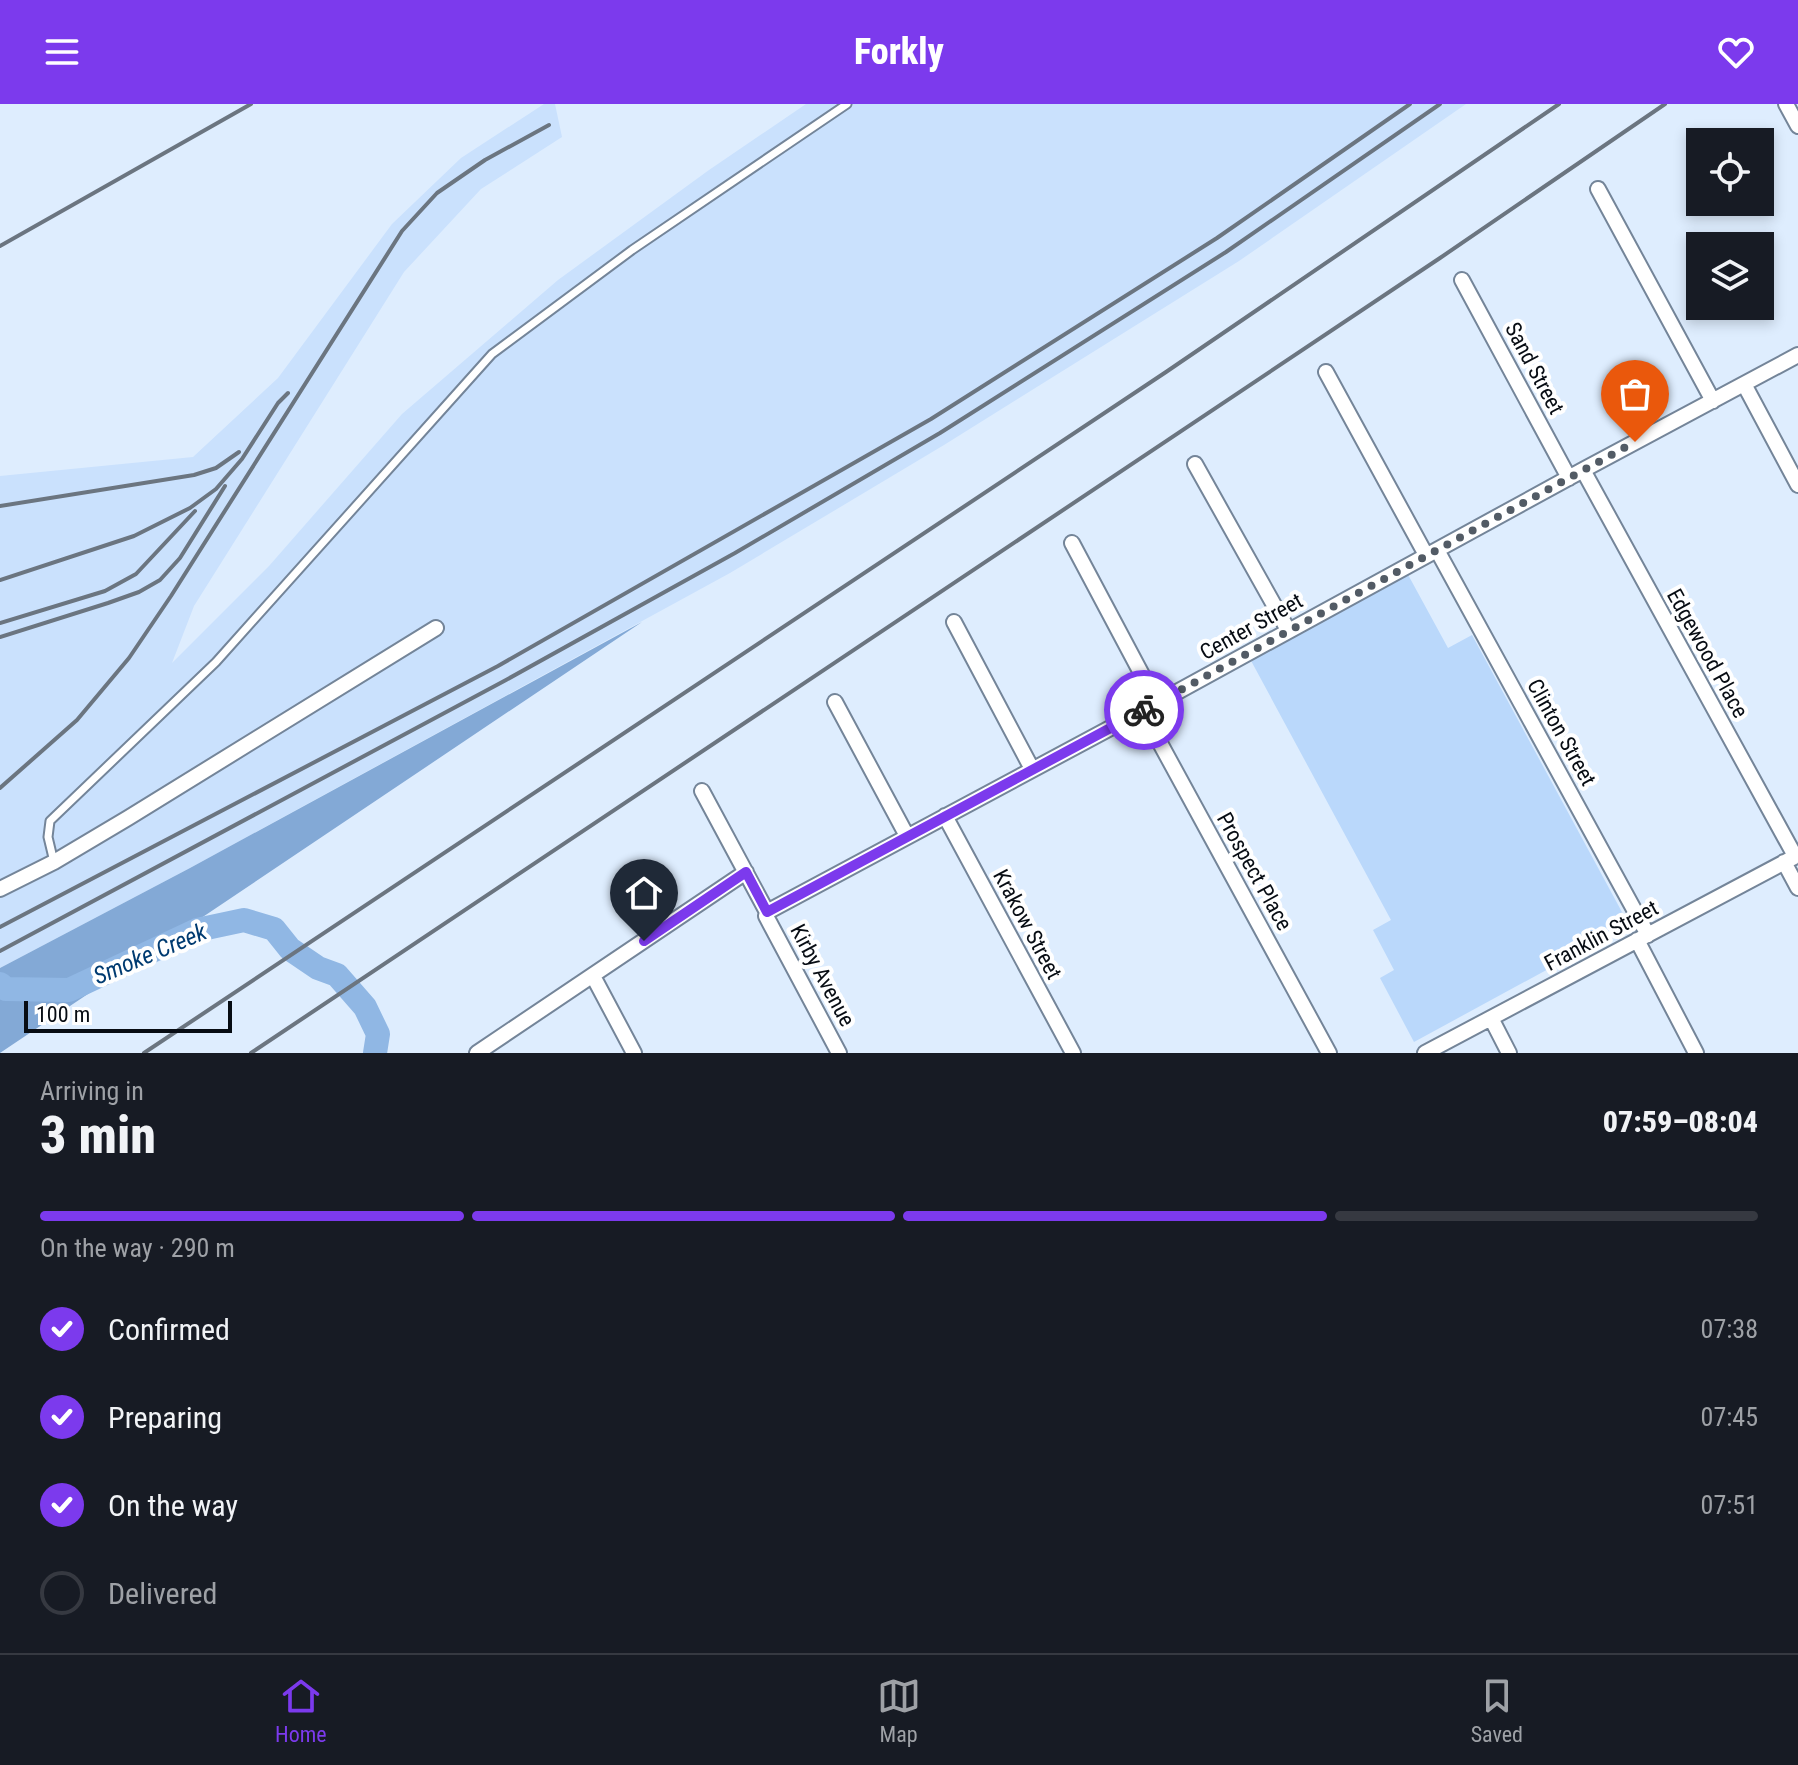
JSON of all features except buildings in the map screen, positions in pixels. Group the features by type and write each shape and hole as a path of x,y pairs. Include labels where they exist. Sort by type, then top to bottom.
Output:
{"street":[{"path":"1786,104 1798,126"},
{"path":"1598,189 1713,401"},
{"name":"Sand Street","path":"1462,280 1569,478"},
{"name":"Center Street","path":"767,912 1798,355"},
{"name":"Clinton Street","path":"1326,372 1431,552 1642,938 1696,1053"},
{"path":"1744,384 1798,485"},
{"path":"1195,464 1288,630"},
{"name":"Edgewood Place","path":"1583,470 1792,858 1798,888"},
{"path":"1072,543 1157,703"},
{"path":"954,622 1032,769"},
{"path":"0,889 54,862 128,818 436,628"},
{"path":"835,702 907,836"},
{"name":"Prospect Place","path":"1142,710 1329,1053"},
{"name":"Kirby Avenue","path":"702,791 839,1053"},
{"name":"Krakow Street","path":"945,816 1073,1053"},
{"name":"Franklin Street","path":"1425,1053 1792,858"},
{"path":"477,1053 746,872"},
{"path":"593,976 634,1053"},
{"path":"1491,1018 1509,1053"}],"lane":[{"path":"54,862 48,837 50,821 216,662 492,354 632,250 847,104"}],"shaded area":[{"path":"544,104 555,104 562,137 481,189 404,272 194,606 172,663 269,566 402,414 558,280 806,104 1466,104 1239,261 944,445 730,573 190,868 0,968 0,476 193,457 278,378 392,224 461,158"},
{"path":"1406,571 1448,648 1472,635 1629,925 1414,1042 1380,978 1394,970 1373,930 1391,920 1249,657"},
{"path":"642,622 0,1053 0,968"}],"waterway":[{"name":"Smoke Creek","path":"0,984 6,989 69,990 197,930 244,920 274,929 290,949 318,968 337,975 365,1007 378,1034 375,1053"}],"railway":[{"path":"0,246 251,104"},
{"path":"0,927 498,666 931,419 1217,238 1410,104"},
{"path":"0,951 506,680 735,553 940,433 1226,252 1440,104"},
{"path":"144,1053 1166,372 1559,104"},
{"path":"251,1053 1440,258 1665,104"},
{"path":"0,788 77,720 129,658 402,231 437,193 485,160 549,125"},
{"path":"0,580 134,536 190,508 216,489 242,459 278,403 288,393"},
{"path":"0,506 194,475 216,468 239,452"},
{"path":"0,637 139,592 160,580 180,558 225,486"},
{"path":"0,623 105,591 136,574 195,511"}],"way so far":[{"path":"1144,710 1635,442"}],"route":[{"path":"644,941 746,872 767,912 1144,710"}]}
